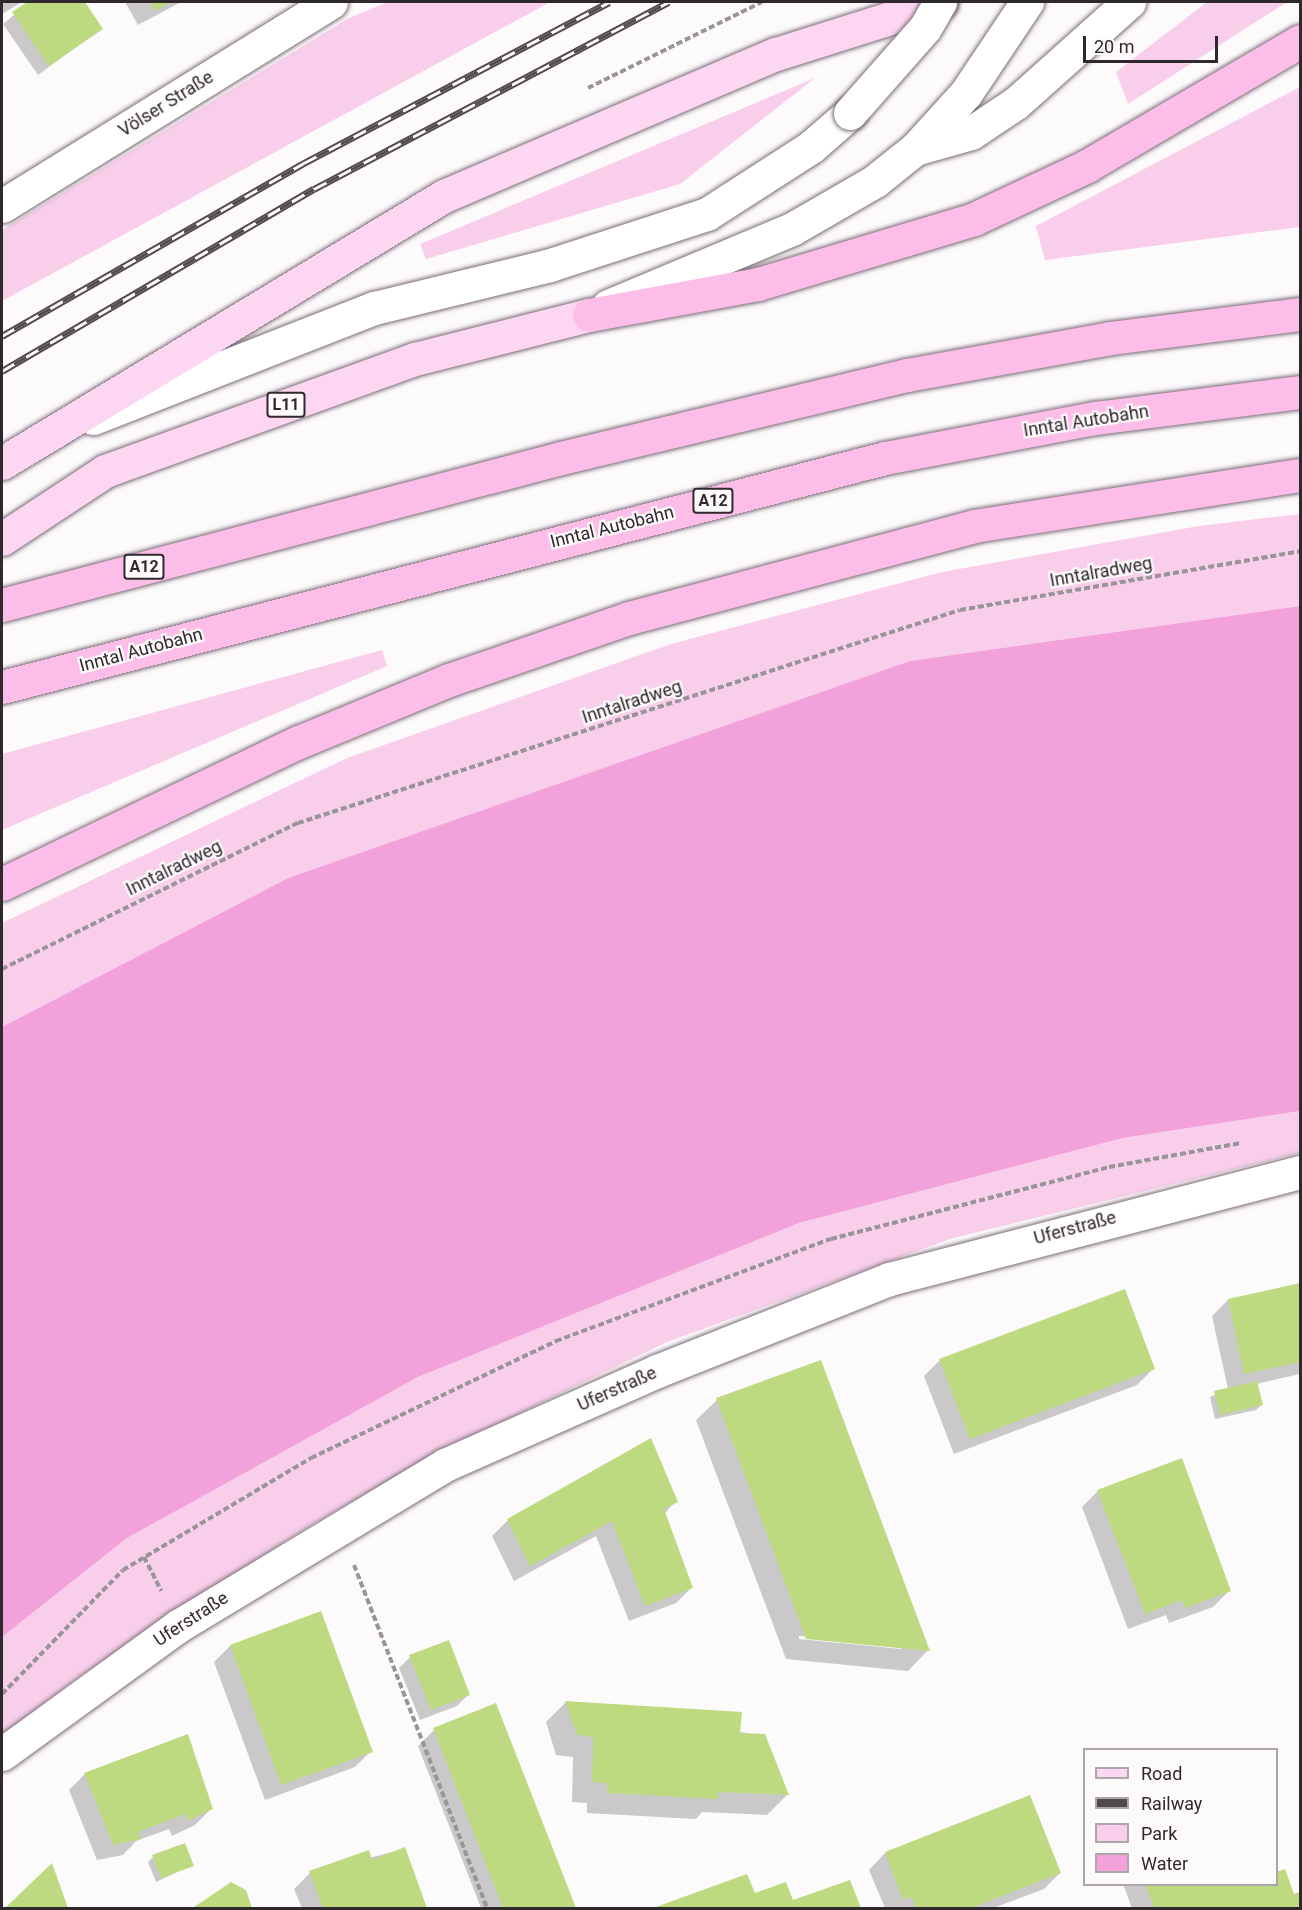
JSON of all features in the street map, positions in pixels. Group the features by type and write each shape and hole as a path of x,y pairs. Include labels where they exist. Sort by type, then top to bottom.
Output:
{"highway":[{"path":"589,315 758,284 974,219 1087,166 1300,41"},
{"name":"A12","path":"2,605 287,529 907,375 1110,338 1300,314"},
{"name":"Inntal Autobahn","path":"2,687 885,458 1095,418 1300,392"},
{"path":"2,884 299,742 449,680 629,618 974,526 1300,475"}],"main road":[{"path":"2,463 444,196 776,54 941,2"},
{"name":"L11","path":"2,539 105,471 415,359 589,315"}],"street":[{"name":"Völser Straße","path":"2,206 331,2"},
{"path":"36,441 374,308 550,265 707,214 810,147 850,113 925,28 941,2"},
{"name":"L11","path":"589,315 838,207 915,149 999,49 1027,2"},
{"path":"915,149 971,133 1059,64 1129,2"},
{"name":"Uferstraße","path":"2,1754 178,1626 339,1525 445,1465 657,1371 889,1279 1300,1172"}],"path":[{"name":"Inntalradweg","path":"2,969 298,823 960,610 1300,551"},
{"path":"339,1525 487,1908"}],"green space":[{"path":"388,2 550,2 2,301 2,230 349,18"},
{"path":"1207,2 1287,2 1128,104 1116,72"},
{"path":"815,78 680,184 426,259 420,244"},
{"path":"1300,87 1300,227 1045,260 1036,226"},
{"path":"1300,514 1300,606 910,661 288,878 2,1027 2,923 347,758 671,644 942,572 1199,526"},
{"path":"382,650 387,666 2,830 2,754"},
{"path":"1300,1111 1300,1153 950,1239 667,1342 434,1454 299,1532 81,1675 2,1736 2,1637 127,1538 418,1377 799,1223 1123,1138"}],"water":[{"path":"1300,606 1300,1111 1123,1138 799,1223 418,1377 127,1538 2,1637 2,1027 288,878 910,661"}],"building":[{"path":"27,2 85,2 103,29 49,66 12,12"},
{"path":"150,2 171,2 155,11"},
{"path":"1300,1283 1300,1362 1244,1374 1228,1299"},
{"path":"1125,1289 1155,1369 970,1439 939,1359"},
{"path":"821,1360 930,1651 806,1639 716,1398"},
{"path":"1257,1381 1263,1405 1220,1415 1214,1391"},
{"path":"651,1438 678,1502 664,1509 693,1588 645,1606 612,1521 530,1566 507,1519"},
{"path":"1182,1458 1231,1591 1185,1608 1182,1600 1145,1614 1097,1490"},
{"path":"321,1611 373,1752 281,1785 230,1645"},
{"path":"449,1640 470,1695 431,1710 409,1655"},
{"path":"565,1701 742,1712 740,1733 765,1734 789,1795 718,1792 718,1799 607,1793 607,1783 592,1782 593,1737 577,1735"},
{"path":"496,1703 576,1908 503,1908 433,1728"},
{"path":"188,1734 213,1809 188,1821 185,1814 138,1832 141,1839 113,1845 84,1773"},
{"path":"1030,1795 1061,1873 971,1908 916,1908 911,1897 903,1900 885,1852"},
{"path":"185,1843 194,1866 161,1878 152,1855"},
{"path":"405,1847 427,1908 323,1908 309,1871 369,1850 372,1860"},
{"path":"52,1863 68,1908 5,1908"},
{"path":"1285,1869 1294,1894 1300,1892 1300,1908 1154,1908 1146,1886 1278,1886 1278,1871"},
{"path":"747,1874 755,1893 786,1882 793,1900 850,1880 861,1908 653,1908"},
{"path":"231,1882 246,1890 252,1908 193,1908"}],"railway":[{"path":"2,336 304,163 609,2"},
{"path":"2,371 314,189 669,2"}]}
